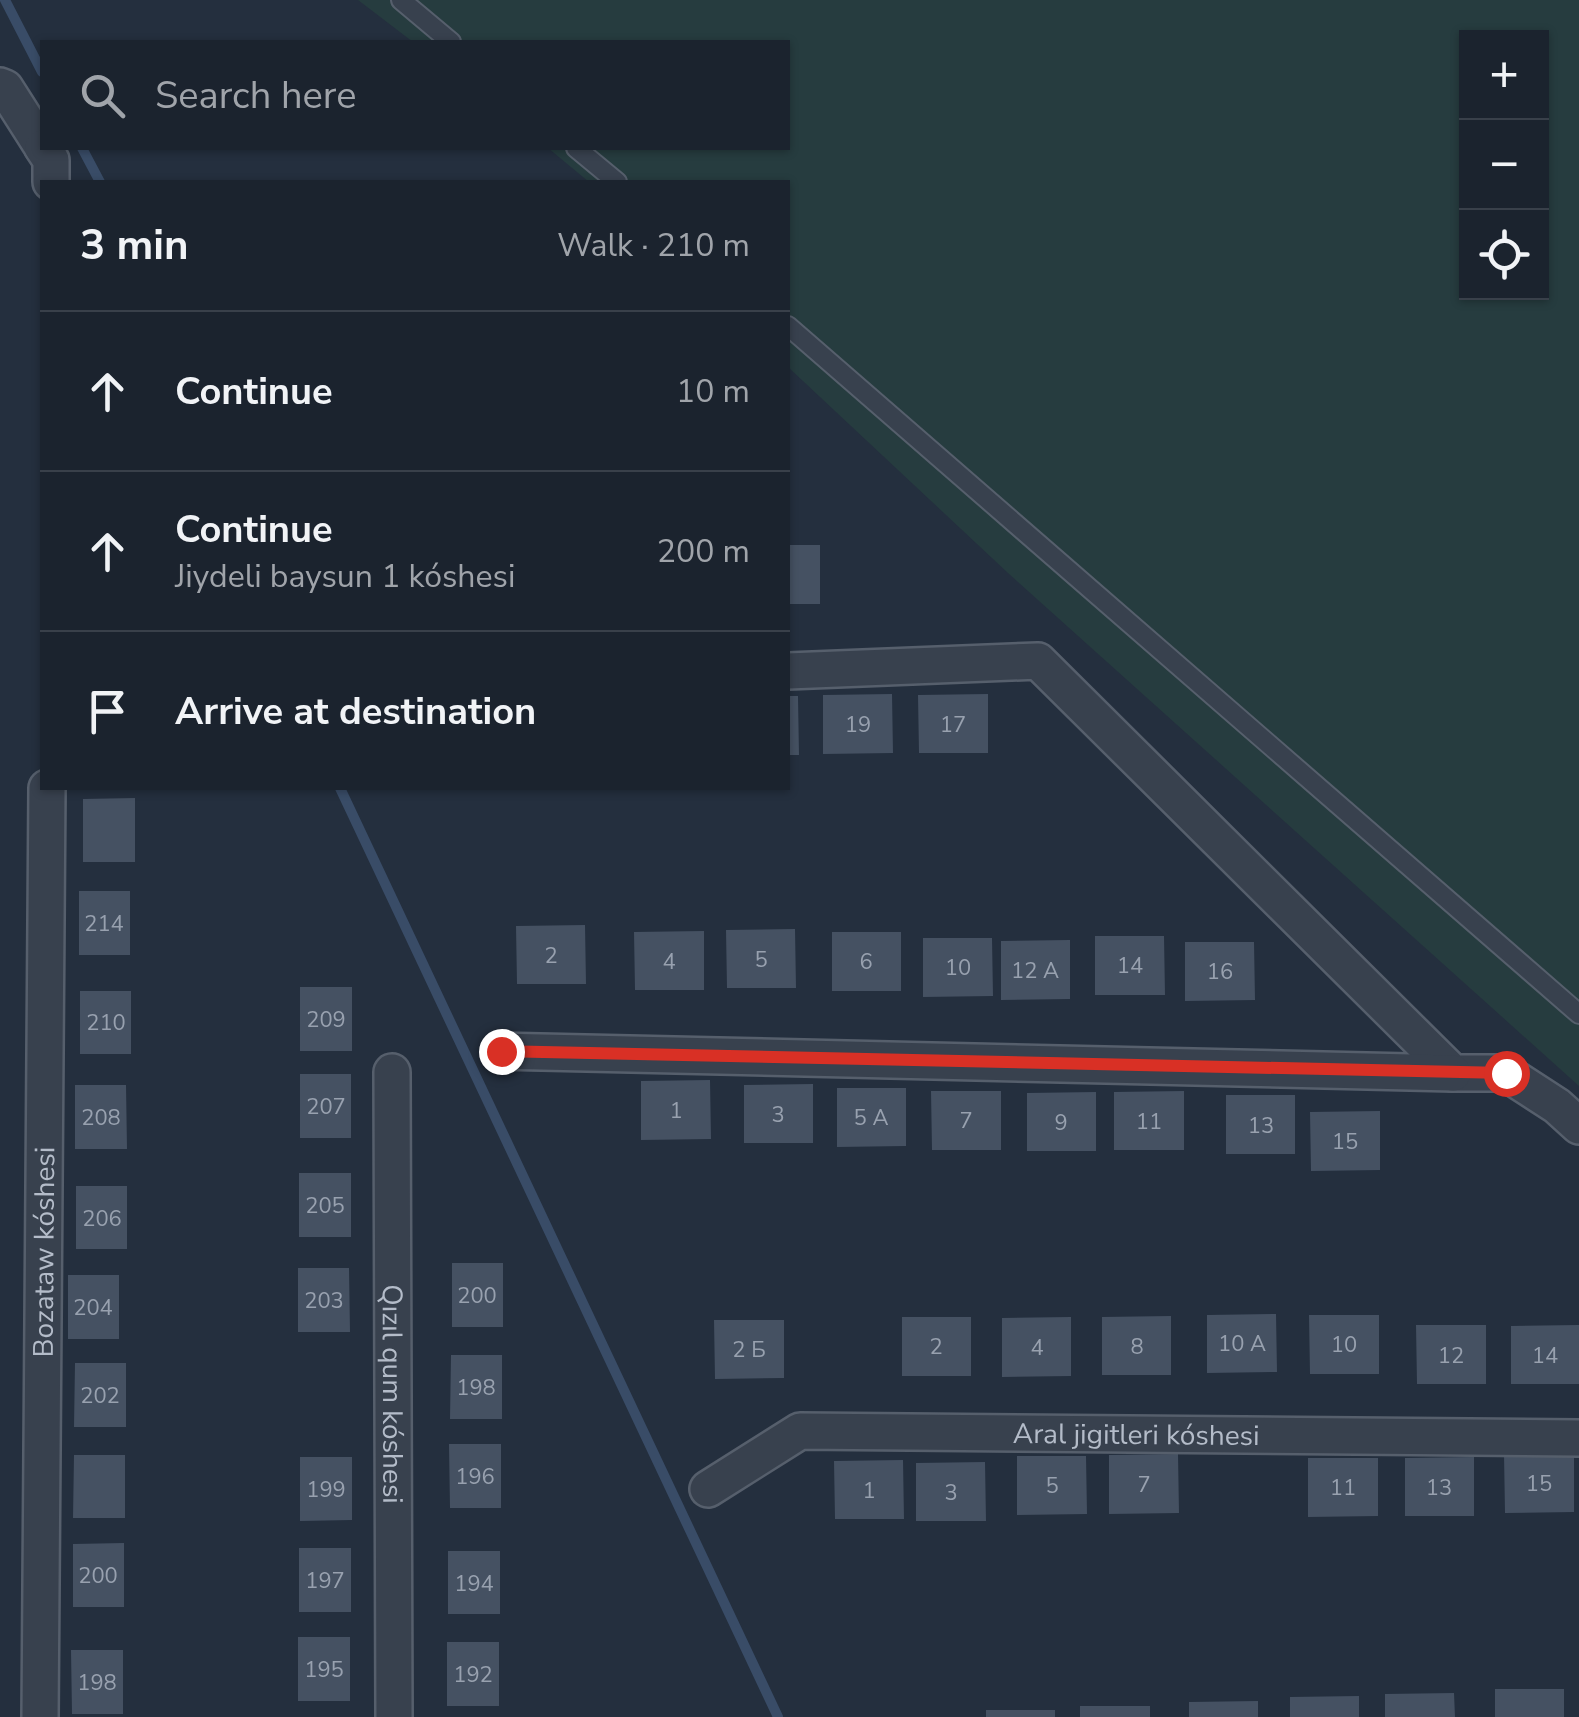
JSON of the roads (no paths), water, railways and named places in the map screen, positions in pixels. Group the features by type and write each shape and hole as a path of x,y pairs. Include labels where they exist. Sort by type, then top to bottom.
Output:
{"street":[{"path":"0,86 5,88 40,147"},
{"path":"790,671 1038,662 1453,1073"},
{"name":"Bozataw kóshesi","path":"40,1717 47,790"},
{"path":"501,1051 1506,1073 1557,1106 1579,1126"},
{"name":"Qızıl qum kóshesi","path":"392,1072 394,1717"},
{"name":"Aral jigitleri kóshesi","path":"708,1489 800,1431 1579,1438"}],"lane":[{"path":"400,0 449,40"},
{"path":"578,150 616,180"},
{"path":"790,328 1579,1014"}],"waterway":[{"path":"5,0 40,68"},
{"path":"83,150 99,180"},
{"path":"341,790 778,1717"}]}
